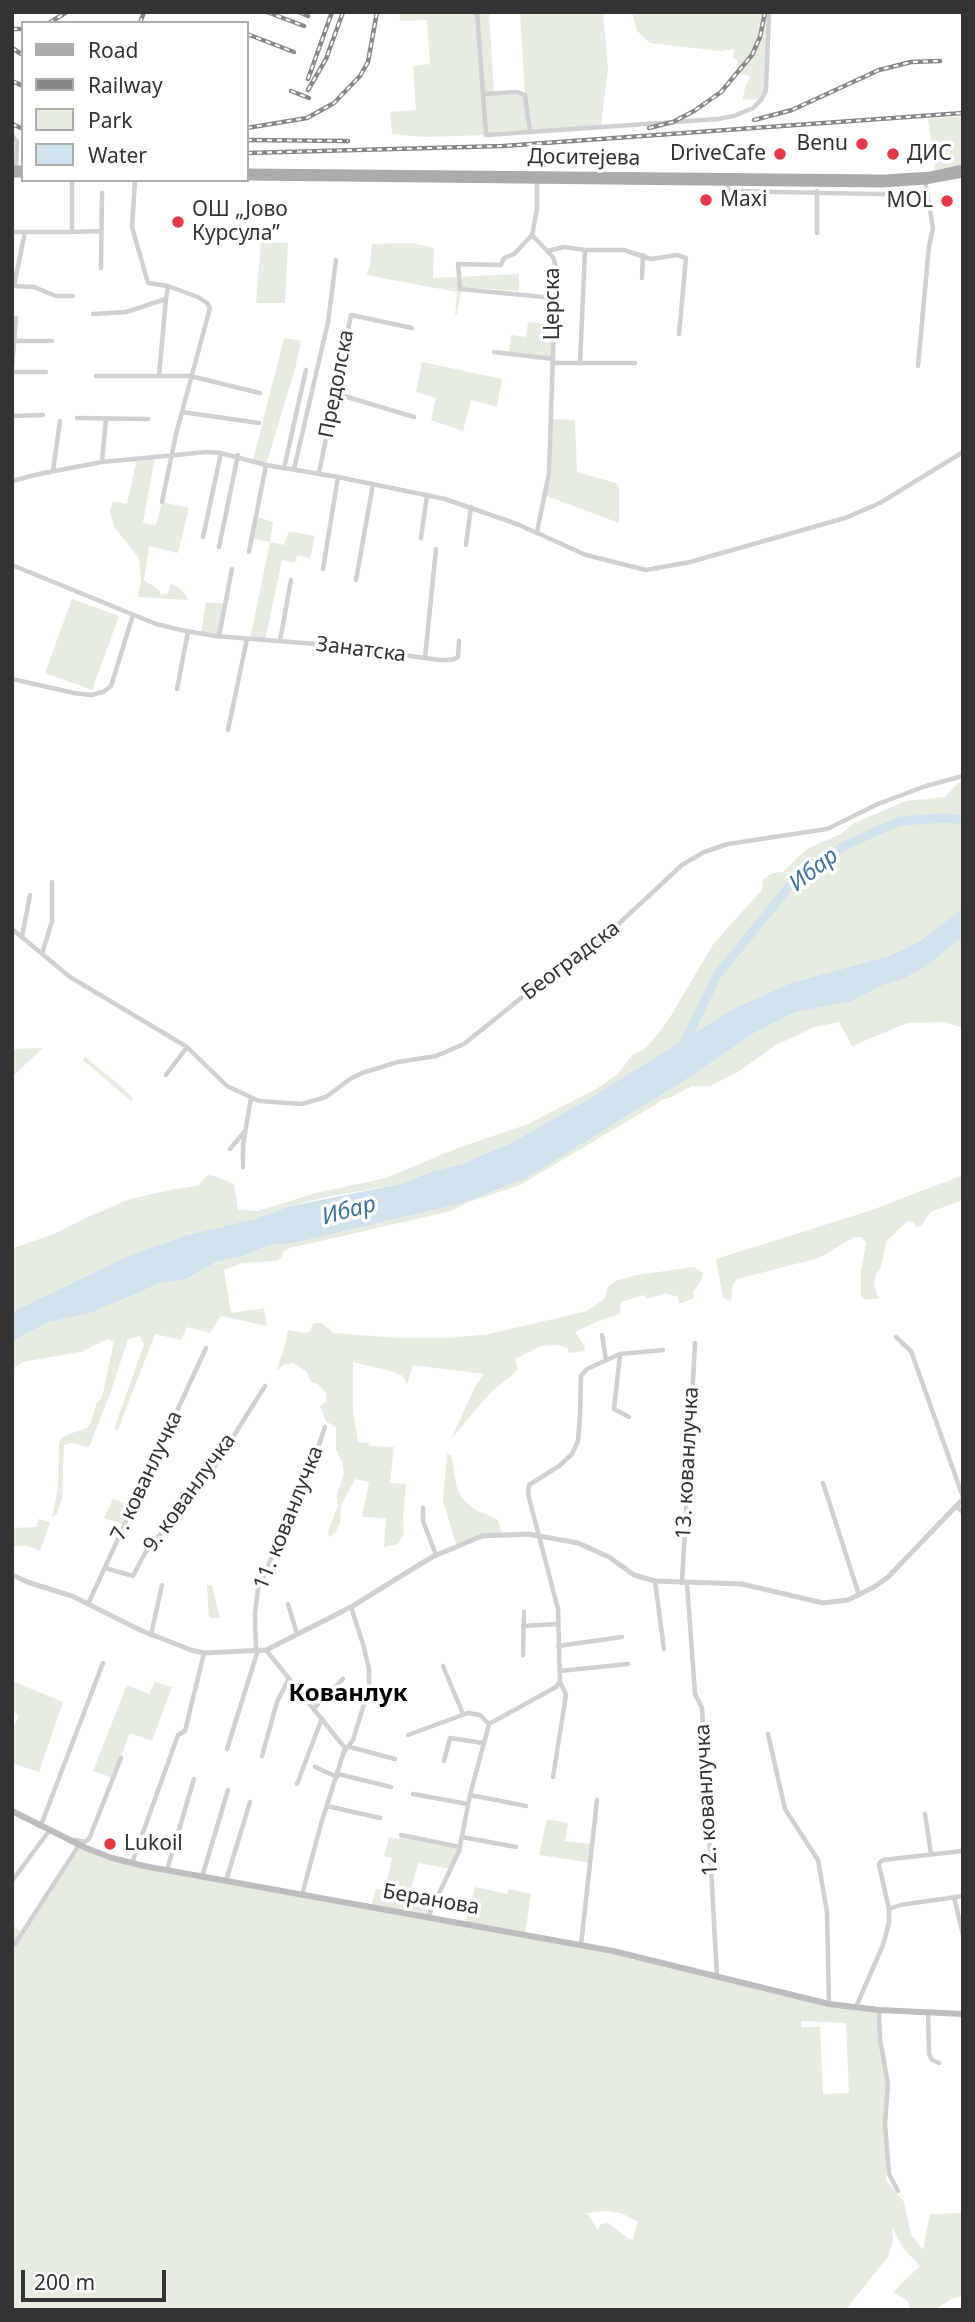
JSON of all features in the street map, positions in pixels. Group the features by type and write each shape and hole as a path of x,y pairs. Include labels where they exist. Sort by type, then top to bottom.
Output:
{"main road":[{"name":"Доситејева","path":"248,174 925,179 963,168"},
{"name":"Доситејева","path":"728,179 883,184 963,174"},
{"name":"Беранова","path":"13,1813 79,1845 132,1863 641,1957 829,2004 879,2010 963,2014"}],"street":[{"path":"477,12 486,135 718,119 744,113 761,100 766,90 769,12"},
{"path":"483,94 517,92 525,95 530,132"},
{"path":"12,135 17,142 17,171"},
{"path":"537,177 537,209 532,235 514,254 505,257 501,265 458,264 460,289 555,298"},
{"path":"728,179 728,191 928,195"},
{"path":"918,366 933,228 925,179"},
{"path":"72,182 72,232"},
{"path":"135,182 132,227 146,279 150,285 168,286 198,297 209,306 190,376 162,502"},
{"path":"817,183 817,233"},
{"path":"101,268 102,193"},
{"path":"12,232 101,231"},
{"path":"25,232 14,286 34,287 60,297 73,296"},
{"name":"Церска","path":"532,235 548,251 556,267 549,473 537,532"},
{"path":"548,251 564,247 624,250 651,258 677,255 686,258 679,334"},
{"path":"580,363 585,250"},
{"path":"642,278 643,255"},
{"path":"294,469 328,322 336,260"},
{"path":"159,375 168,286"},
{"path":"93,314 126,312 166,299"},
{"name":"Предолска","path":"319,473 351,315 412,328"},
{"path":"16,318 12,371 46,372"},
{"path":"14,341 52,341"},
{"name":"Церска","path":"494,352 553,361"},
{"path":"553,361 635,363"},
{"path":"284,468 306,370"},
{"path":"96,376 190,376 260,393"},
{"path":"334,393 414,417"},
{"path":"182,412 259,423"},
{"path":"12,416 43,415"},
{"path":"77,418 148,419"},
{"path":"102,462 106,418"},
{"path":"53,471 60,421"},
{"path":"12,481 102,462 207,452 238,455 266,465 427,495 471,507 537,532 576,551 636,570 655,569 845,518 880,503 963,452"},
{"path":"203,537 221,453"},
{"path":"219,547 238,455"},
{"path":"249,552 266,465"},
{"path":"323,569 338,477"},
{"path":"356,580 373,484"},
{"path":"421,538 427,495"},
{"path":"466,545 471,507"},
{"path":"425,658 436,548"},
{"name":"Занатска","path":"12,565 156,624 188,632 452,660 458,657 459,641"},
{"path":"219,636 232,569"},
{"path":"280,641 291,580"},
{"path":"12,679 74,693 91,695 103,692 111,686 133,615"},
{"path":"177,689 188,632"},
{"path":"228,730 247,639"},
{"name":"Београдска","path":"12,929 55,966 99,996 155,1026 187,1048 228,1086 251,1098 283,1104 302,1104 326,1097 362,1073 452,1050 464,1044 546,978 612,930 668,876 695,856 728,844 827,829 878,804 963,776"},
{"path":"42,954 52,921 52,882"},
{"path":"22,937 30,895"},
{"path":"166,1075 187,1048"},
{"path":"243,1167 251,1098"},
{"path":"230,1149 246,1130"},
{"path":"602,1335 606,1360"},
{"path":"12,1575 72,1596 151,1635 204,1653 266,1650 351,1607 436,1555 482,1536 538,1535 578,1543 609,1557 634,1575 655,1581 741,1584 823,1603 848,1600 888,1577 963,1498 911,1351 896,1338"},
{"name":"13. кованлучка","path":"685,1583 695,1343"},
{"name":"7. кованлучка","path":"88,1604 206,1348"},
{"path":"552,1777 566,1695 560,1682 558,1609 528,1494 529,1485 559,1466 572,1454 578,1441 581,1376 587,1369 620,1354 663,1350"},
{"path":"620,1354 614,1409 629,1417"},
{"name":"9. кованлучка","path":"105,1568 133,1576 145,1553 209,1475 265,1386"},
{"name":"11. кованлучка","path":"257,1650 255,1614 258,1587 306,1483 324,1427"},
{"path":"823,1483 859,1595"},
{"path":"956,1506 963,1512"},
{"path":"423,1508 423,1521 436,1555"},
{"path":"655,1581 664,1649"},
{"name":"12. кованлучка","path":"685,1583 695,1694 702,1708 717,1976"},
{"path":"151,1635 162,1585"},
{"path":"288,1604 297,1634"},
{"path":"302,1895 327,1806 345,1752 361,1718 369,1688 369,1669 351,1607"},
{"path":"523,1655 524,1612"},
{"path":"523,1626 558,1625"},
{"path":"558,1646 622,1637"},
{"path":"227,1749 257,1650"},
{"path":"266,1650 343,1743 345,1752"},
{"path":"132,1863 178,1735 185,1731 204,1653"},
{"path":"41,1826 103,1663"},
{"path":"560,1671 628,1664"},
{"path":"443,1666 463,1714"},
{"path":"262,1756 277,1702 289,1678"},
{"path":"314,1708 343,1679"},
{"path":"428,1917 460,1847 470,1795 489,1724 556,1687 560,1682"},
{"path":"408,1735 463,1714 480,1715 489,1724"},
{"path":"297,1784 322,1718"},
{"path":"768,1734 785,1809 818,1860 827,1912 829,2004"},
{"path":"444,1761 450,1738 483,1743"},
{"path":"350,1746 395,1759"},
{"path":"12,1881 51,1832 85,1842 89,1839 121,1758"},
{"path":"315,1767 337,1776 391,1787"},
{"path":"167,1870 194,1779"},
{"path":"202,1877 228,1790"},
{"path":"414,1794 468,1804"},
{"path":"470,1795 526,1806"},
{"path":"581,1945 597,1800"},
{"path":"226,1881 250,1802"},
{"path":"327,1806 380,1818"},
{"path":"925,1814 931,1854"},
{"path":"401,1835 460,1847"},
{"path":"463,1836 516,1847"},
{"path":"15,1944 79,1845"},
{"path":"853,2007 885,1937 890,1909 880,1862 962,1851"},
{"path":"890,1909 900,1905 963,1896"},
{"path":"954,1897 963,1935"},
{"path":"879,2010 880,2039 888,2084 885,2123 889,2174 898,2191"},
{"path":"928,2012 929,2053 932,2060 939,2063"}],"green space":[{"path":"399,12 489,12 494,93 525,95 520,12 603,12 608,68 601,126 486,135 424,137 392,134 390,112 416,110 413,66 430,64 427,20 400,21"},
{"path":"632,12 769,12 766,90 758,99 743,100 750,77 738,72 737,60 733,58 734,49 720,51 650,43 637,31"},
{"path":"963,116 963,168 936,174 928,119"},
{"path":"261,242 288,243 285,303 256,303"},
{"path":"413,243 434,248 433,278 519,274 519,291 462,287 455,314 457,292 366,275 370,266 372,244"},
{"path":"528,322 553,325 553,359 509,353 511,335 526,337"},
{"path":"284,338 301,341 266,465 253,460"},
{"path":"422,362 502,379 497,407 471,400 463,431 431,420 436,398 416,392"},
{"path":"549,419 575,420 577,472 616,483 619,488 619,523 544,495 549,473"},
{"path":"155,457 143,523 156,525 162,502 189,508 178,553 149,546 144,580 159,590 161,595 168,593 171,584 178,587 187,600 138,597 141,580 139,558 115,528 112,519 110,510 113,501 127,504 137,458"},
{"path":"256,517 273,522 270,542 252,538"},
{"path":"289,531 315,536 310,558 297,555 295,563 282,560 265,640 250,639 270,542 284,545"},
{"path":"72,599 119,616 92,690 45,673"},
{"path":"206,602 225,604 219,636 201,634"},
{"path":"963,782 963,910 920,941 889,956 790,983 731,1010 590,1098 513,1142 462,1164 433,1171 400,1184 327,1197 184,1236 128,1256 12,1312 12,1249 56,1233 130,1199 198,1186 209,1174 234,1184 238,1210 258,1211 316,1193 386,1178 455,1149 528,1124 596,1089 618,1074 633,1054 643,1050 653,1040 667,1022 714,943 762,890 763,879 773,873 783,872 808,848 841,834 854,823 906,801 945,797 958,783"},
{"path":"963,937 963,1028 944,1022 907,1023 852,1046 839,1022 815,1027 776,1045 738,1072 710,1086 692,1086 660,1100 520,1185 451,1211 290,1248 276,1261 242,1263 224,1270 231,1313 264,1308 267,1326 221,1316 210,1333 187,1327 181,1340 155,1334 118,1430 114,1429 144,1344 140,1336 128,1339 89,1447 70,1443 64,1445 62,1498 57,1514 52,1517 58,1487 59,1443 62,1437 88,1427 91,1422 97,1402 102,1398 114,1341 107,1339 81,1352 22,1362 15,1367 12,1380 12,1341 49,1322 91,1313 158,1284 186,1279 216,1262 243,1256 269,1245 294,1243 463,1203 525,1178 687,1079 754,1033 795,1012 850,1002 882,984 901,980 924,968"},
{"path":"43,1048 12,1077 12,1049"},
{"path":"85,1057 133,1098 131,1101 83,1060"},
{"path":"963,1175 963,1200 930,1212 921,1226 916,1227 913,1222 907,1221 886,1242 881,1267 875,1276 874,1286 879,1298 865,1300 861,1296 861,1271 866,1243 862,1237 854,1237 819,1258 737,1279 733,1285 731,1301 723,1298 716,1259 872,1210"},
{"path":"694,1267 703,1273 693,1292 694,1298 679,1304 678,1297 666,1293 648,1299 643,1295 621,1302 620,1314 575,1332 585,1351 569,1353 567,1348 557,1345 541,1346 515,1359 518,1370 491,1392 451,1439 475,1387 484,1374 413,1365 407,1384 403,1376 394,1372 353,1362 353,1411 358,1442 370,1443 369,1446 394,1447 390,1483 406,1484 404,1534 398,1544 384,1547 386,1518 362,1517 369,1482 355,1479 341,1506 340,1523 335,1533 329,1537 338,1505 337,1494 344,1474 336,1450 336,1428 326,1421 320,1406 326,1402 326,1393 318,1384 311,1382 307,1372 293,1363 283,1365 278,1370 288,1330 305,1333 311,1331 313,1323 322,1323 333,1333 400,1338 449,1338 489,1334 587,1311 604,1299 608,1287 615,1281"},
{"path":"447,1454 451,1455 456,1484 462,1498 474,1509 498,1520 502,1535 482,1536 457,1547 443,1501"},
{"path":"113,1499 133,1507 125,1525 104,1518"},
{"path":"38,1519 50,1522 40,1551 28,1546 12,1546 12,1528 37,1527"},
{"path":"207,1585 212,1585 220,1618 209,1618"},
{"path":"12,1681 63,1702 39,1772 12,1763 12,1732 19,1715 12,1711"},
{"path":"155,1682 172,1687 152,1741 130,1733 113,1778 93,1771 127,1685 149,1694"},
{"path":"547,1819 568,1823 565,1841 592,1844 590,1863 539,1855"},
{"path":"401,1835 460,1847 451,1869 418,1863 411,1889 439,1895 429,1917 465,1924 475,1887 507,1894 509,1889 531,1894 525,1934 796,1996 879,2010 880,2039 888,2084 886,2180 904,2202 911,2234 923,2250 930,2214 963,2213 963,2296 951,2299 935,2310 909,2310 908,2301 893,2292 920,2266 902,2247 892,2227 893,2241 888,2257 845,2310 12,2310 12,1925 23,1933 79,1845 112,1858 371,1907 376,1889 385,1890 392,1858 384,1856 389,1837 399,1839","holes":["801,2021 846,2023 849,2093 823,2094 820,2027 801,2027","587,2213 621,2213 638,2222 633,2239 629,2239 608,2223 601,2224 598,2230"]}],"water":[{"path":"963,908 963,937 924,968 850,1002 795,1012 754,1033 687,1079 526,1178 463,1203 294,1243 269,1245 243,1256 216,1262 186,1279 158,1284 91,1313 49,1322 12,1341 12,1312 128,1256 184,1236 257,1218 287,1207 400,1184 433,1171 462,1164 513,1142 590,1098 731,1010 790,983 889,956 920,941"}],"waterway":[{"name":"Ибар","path":"684,1044 717,975 798,876 848,844 900,821 946,818 963,820"}],"railway":[{"path":"52,21 67,12"},
{"path":"141,21 144,12"},
{"path":"267,12 304,26"},
{"path":"299,12 308,16"},
{"path":"308,79 332,12"},
{"path":"308,90 326,59 343,12"},
{"path":"248,128 307,118 334,103 360,76 368,62 377,12"},
{"path":"649,128 673,122 721,92 752,55 760,37 765,12"},
{"path":"12,29 21,29"},
{"path":"248,34 294,52"},
{"path":"12,48 21,54"},
{"path":"754,120 792,110 879,70 911,62 940,61"},
{"path":"12,81 21,85"},
{"path":"291,91 309,98"},
{"path":"248,153 503,146 963,113"},
{"path":"12,124 21,128"},
{"path":"248,140 348,141"}],"place":[{"name":"Benu","path":"862,144"},
{"name":"DriveCafe","path":"780,154"},
{"name":"ДИС","path":"893,154"},
{"name":"Maxi","path":"706,200"},
{"name":"MOL","path":"947,201"},
{"name":"ОШ „Јово Курсула”","path":"178,222"},
{"name":"Lukoil","path":"110,1844"}],"district":[{"name":"Кованлук","path":"348,1694"}]}
